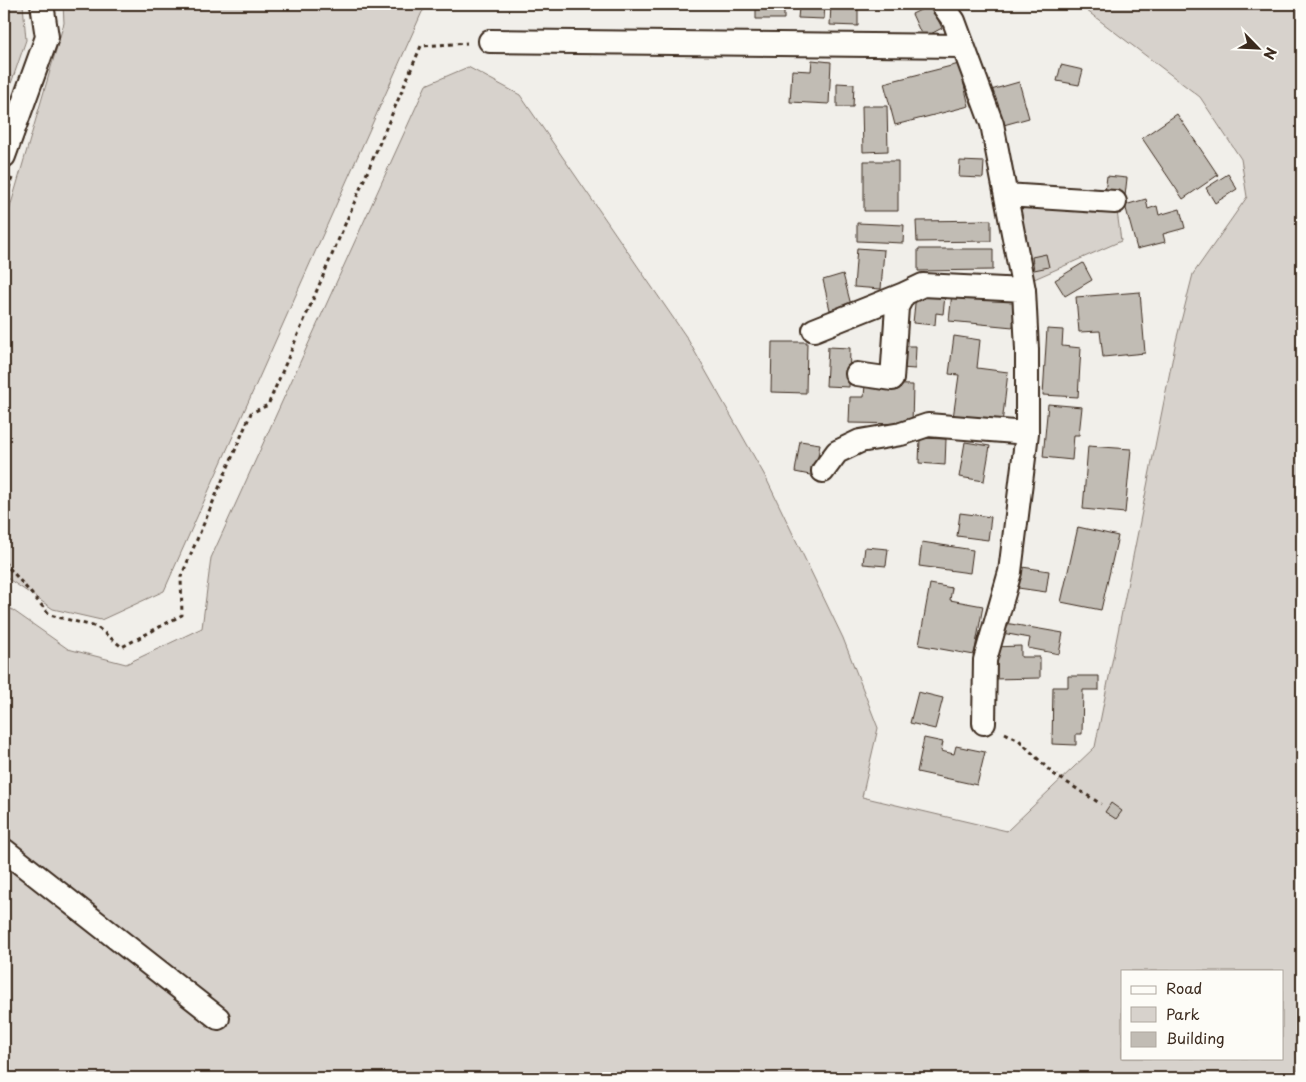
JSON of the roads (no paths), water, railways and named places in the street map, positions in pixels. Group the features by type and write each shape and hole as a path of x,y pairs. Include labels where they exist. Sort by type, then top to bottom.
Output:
{"street":[{"path":"4,156 47,37 42,4"},
{"path":"942,4 954,21 992,124 1024,290 1027,350 1027,433 1010,572 986,660 984,723"},
{"path":"490,41 963,46"},
{"path":"1006,195 1115,202"},
{"path":"814,330 923,285 1024,290"},
{"path":"857,374 892,379 897,307 904,294"},
{"path":"823,472 837,452 860,441 901,434 928,425 1027,433"},
{"path":"4,850 218,1018"}]}
